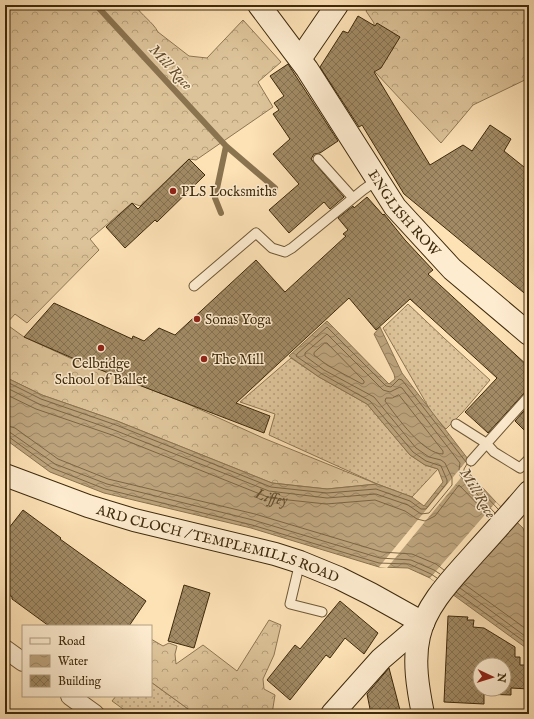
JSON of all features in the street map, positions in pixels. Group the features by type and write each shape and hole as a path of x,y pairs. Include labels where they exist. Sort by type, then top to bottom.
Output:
{"main road":[{"name":"ENGLISH ROW","path":"259,5 303,64 395,207 452,270 529,334"},
{"path":"303,64 337,5"},
{"name":"ARD CLOCH / TEMPLEMILLS ROAD","path":"6,475 88,506 134,520 275,554 300,562 339,578 423,623"},
{"path":"423,714 418,676 417,653 419,635 423,623 438,595 529,492"},
{"path":"332,714 381,659 423,623"}],"street":[{"path":"5,649 22,661"},
{"path":"71,697 95,714"}],"lane":[{"path":"318,159 353,198"},
{"path":"194,286 256,233 272,248 285,252 292,248 353,198 378,180"},
{"path":"471,461 529,396"},
{"path":"456,424 486,443 494,452 520,468 529,459"},
{"path":"300,562 290,604 322,612"}],"green space":[{"path":"5,5 135,5 158,32 189,56 207,58 243,20 281,62 258,82 273,107 196,160 189,159 140,206 132,203 90,239 99,250 27,323 15,314 6,324 24,337 70,358 188,404 263,438 377,484 327,489 272,483 117,421 42,395 5,377"},
{"path":"370,5 529,5 529,78 473,105 441,143 363,59 373,39 374,23 366,11"},
{"path":"408,304 490,380 462,413 446,429 433,415 383,328"},
{"path":"291,358 319,377 367,404 410,455 425,465 438,469 412,497 377,484 269,435 275,414 240,402"},
{"path":"269,620 281,625 274,655 263,679 264,689 275,695 272,714 195,714 152,683 152,640 163,646 169,643 177,646 175,654 176,664 203,645 237,671"},
{"path":"152,683 195,714 130,714 112,701 115,697 152,697"}],"water":[{"name":"Liffey","path":"327,321 389,384 395,379 394,374 374,334 380,327 402,373 468,459 473,463 467,471 523,528 529,545 529,650 430,578 408,568 379,567 251,528 104,493 50,472 5,439 5,377 42,395 117,421 272,483 327,489 377,484 412,497 424,506 443,482 438,469 425,465 410,455 367,404 319,377 289,356"}],"pier":[{"path":"468,459 473,463 387,568 379,567"},
{"path":"496,502 509,515 450,593 430,578"}],"building":[{"path":"358,16 375,26 377,23 400,37 381,68 374,72 430,165 463,145 472,151 490,125 511,139 504,151 529,171 529,297 404,194 362,125 359,127 320,67 343,31 348,33"},
{"path":"288,64 338,141 320,153 314,154 311,159 344,197 330,209 324,202 289,233 269,210 299,184 273,154 290,139 273,114 279,110 274,103 284,96 270,76"},
{"path":"189,159 205,175 157,222 155,220 125,248 106,227 132,203 138,209"},
{"path":"367,197 383,215 384,214 405,240 433,270 428,274 529,367 529,390 525,392 488,433 465,412 497,378 410,299 376,330 349,298 236,403 270,416 264,433 118,377 24,337 54,303 132,339 133,336 144,341 159,328 175,335 256,260 285,292 346,236 343,234 348,230 338,218 353,206 354,208"},
{"path":"529,405 529,435 515,421"},
{"path":"23,510 61,538 60,539 146,601 130,625 48,625 12,599 12,597 5,592 5,533"},
{"path":"184,585 210,593 194,648 168,641"},
{"path":"340,601 378,633 364,654 345,638 330,658 326,655 290,700 267,680 295,645 300,649"},
{"path":"448,616 468,617 467,620 474,620 473,627 484,628 515,647 515,657 520,657 520,665 529,665 529,689 512,688 512,657 472,657 472,697 484,697 484,704 444,702"},
{"path":"389,668 401,714 371,714 367,694"}],"waterway":[{"name":"Mill Race","path":"96,5 226,146 275,188"},
{"name":"Mill Race","path":"221,213 215,198 226,146"}],"place":[{"name":"PLS Locksmiths","path":"173,191"},
{"name":"Sonas Yoga","path":"197,319"},
{"name":"Celbridge School of Ballet","path":"101,348"},
{"name":"The Mill","path":"204,359"}]}
